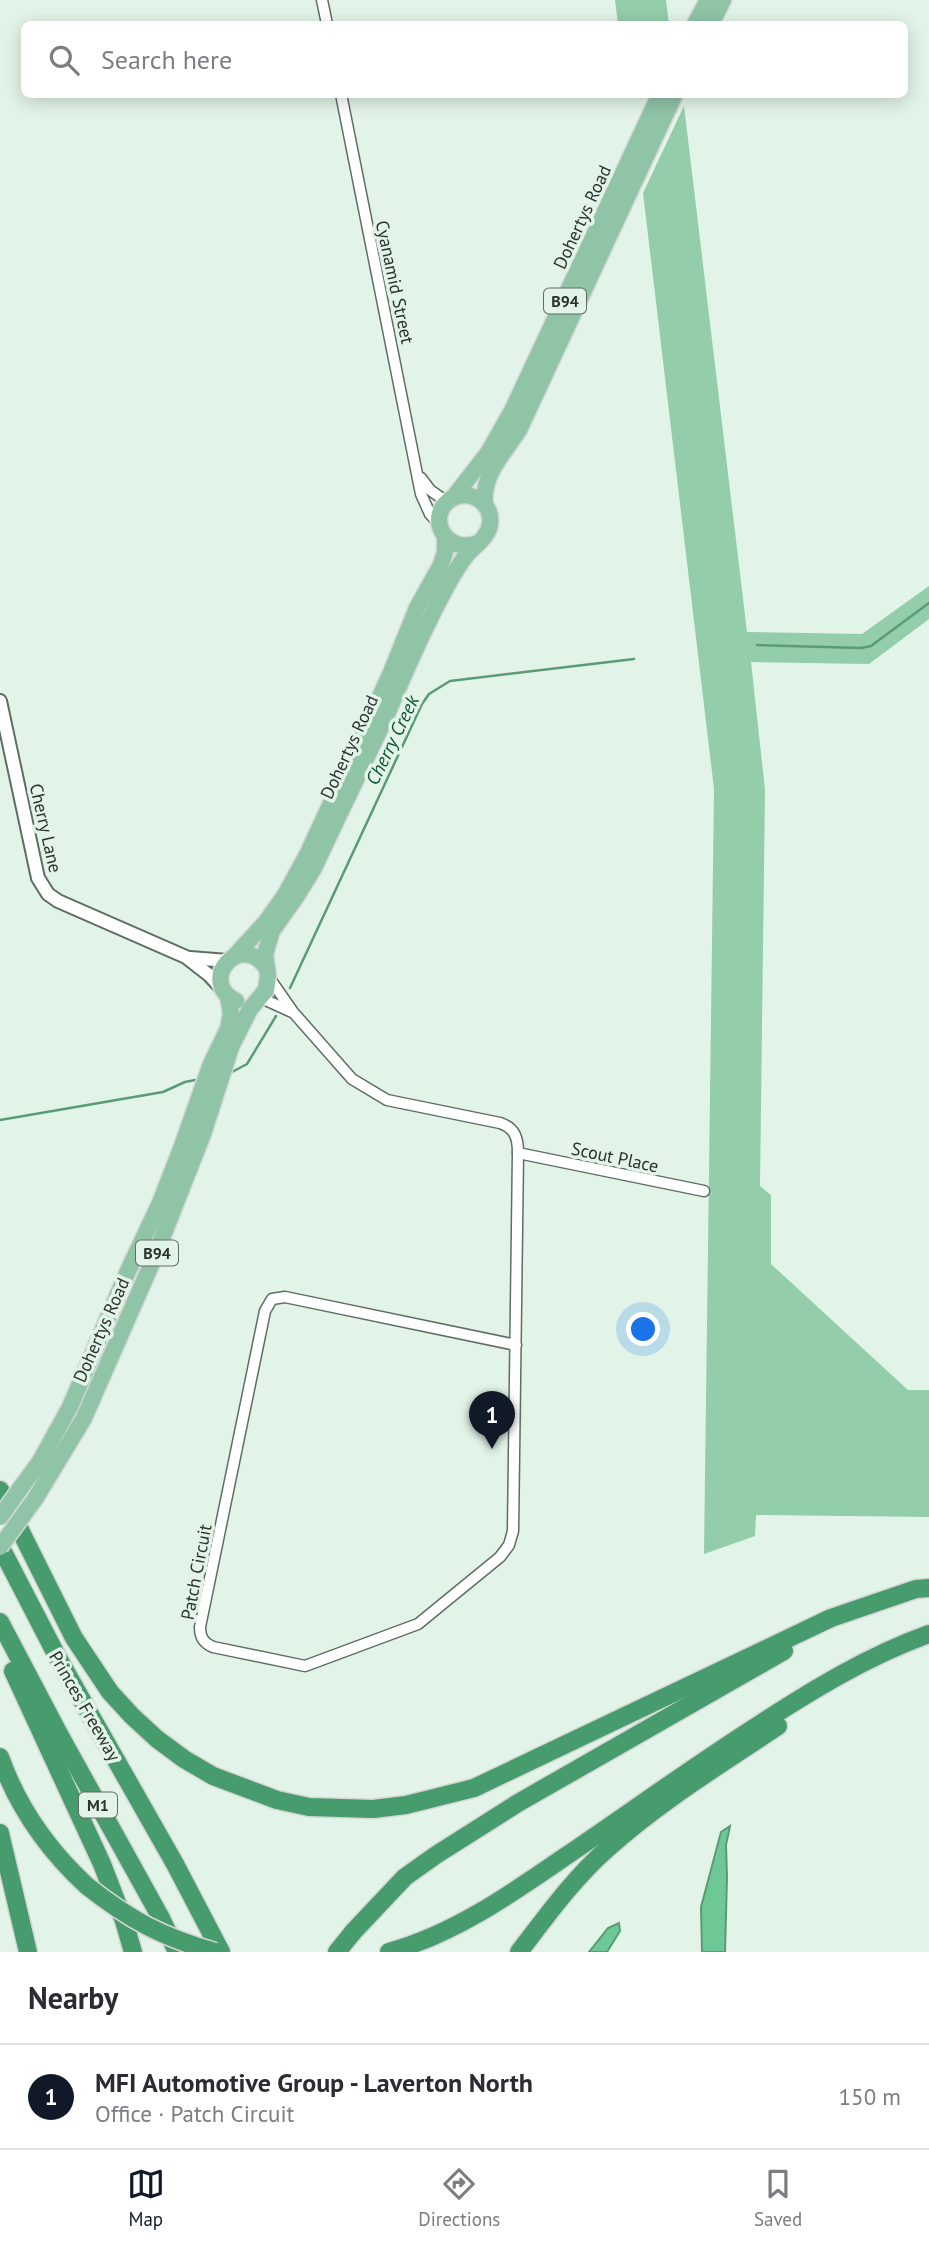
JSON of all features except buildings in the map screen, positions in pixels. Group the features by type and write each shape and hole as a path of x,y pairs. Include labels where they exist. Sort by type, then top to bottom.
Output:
{"highway":[{"path":"0,1490 74,1638 110,1692 132,1716 157,1739 213,1776 266,1797 309,1807 373,1809 406,1805 474,1788 831,1618 916,1590 929,1591"},
{"name":"Princes Freeway","path":"0,1546 58,1658 175,1864"},
{"path":"337,1952 405,1877 480,1826 793,1647 834,1627 929,1591"},
{"name":"M1","path":"0,1622 177,1952"},
{"path":"389,1952 431,1938 484,1910 607,1829 681,1775 817,1687 870,1657 929,1636"},
{"path":"519,1952 604,1851 638,1823 685,1788 822,1697 929,1636"},
{"path":"0,1643 102,1864 133,1952"},
{"path":"0,1757 29,1818 54,1852 88,1886 117,1909 142,1924 169,1937 214,1952"},
{"path":"0,1833 28,1952"},
{"name":"M1","path":"175,1864 214,1952"},
{"name":"M1","path":"175,1864 221,1952"}],"main road":[{"path":"697,21 708,0"},
{"path":"712,21 723,0"},
{"name":"Dohertys Road","path":"450,500 488,453 512,411 658,98"},
{"name":"Dohertys Road","path":"485,505 486,482 519,430 674,98"},
{"path":"450,500 459,495 474,496 485,505"},
{"name":"B94","path":"442,530 439,516 450,500"},
{"name":"B94","path":"478,543 490,526 489,511 485,505"},
{"path":"442,530 457,545 471,546 478,543"},
{"name":"Dohertys Road","path":"231,959 266,922 285,895 308,853 390,675 417,608 441,565 445,552 442,530"},
{"name":"Dohertys Road","path":"267,973 265,954 272,930 314,868 407,666 449,583 465,556 478,543"},
{"path":"231,959 249,955 262,963 267,973"},
{"name":"B94","path":"225,993 221,975 231,959"},
{"name":"B94","path":"258,998 266,990 267,973"},
{"path":"225,993 233,1000 245,1003 258,998"},
{"name":"Dohertys Road","path":"0,1517 39,1462 70,1407 160,1203 211,1064 228,1030 231,1014 225,993"},
{"name":"Dohertys Road","path":"0,1546 36,1499 84,1418 183,1188 231,1047 239,1028 258,998"}],"street":[{"path":"322,0 326,21"},
{"name":"Cyanamid Street","path":"342,98 425,504 442,530"},
{"path":"419,475 425,485 450,500"},
{"name":"Cherry Lane","path":"0,701 33,861 42,887 58,901 186,957 210,976 225,993"},
{"name":"Cherry Lane","path":"186,957 231,959"},
{"name":"Patch Circuit","path":"267,973 293,1013 352,1079 387,1100 507,1126 517,1136 518,1153 516,1345 513,1531 509,1545 500,1557 418,1624 305,1666 206,1644 200,1634 200,1627 265,1311 272,1298 285,1297 516,1345"},
{"name":"Patch Circuit","path":"258,998 293,1013"},
{"name":"Scout Place","path":"518,1153 704,1191"}],"shaded area":[{"path":"615,0 666,0 669,21 618,21"},
{"path":"684,106 747,632 862,634 929,586 929,619 869,664 751,662 765,790 760,1186 771,1195 771,1264 908,1390 929,1390 929,1517 756,1515 755,1536 704,1554 714,789 643,193"},
{"path":"730,1826 726,1845 725,1952 702,1952 701,1907 721,1832"},
{"path":"619,1923 620,1931 607,1952 589,1952 608,1928"}],"waterway":[{"name":"Cherry Creek","path":"757,645 871,646 929,603"},
{"name":"Cherry Creek","path":"290,988 429,694 450,681 634,659"},
{"name":"Cherry Creek","path":"232,1072 247,1064 276,1016"},
{"name":"Cherry Creek","path":"0,1120 163,1092 195,1080"}],"place":[{"name":"MFI Automotive Group - Laverton North","path":"492,1449"}]}
